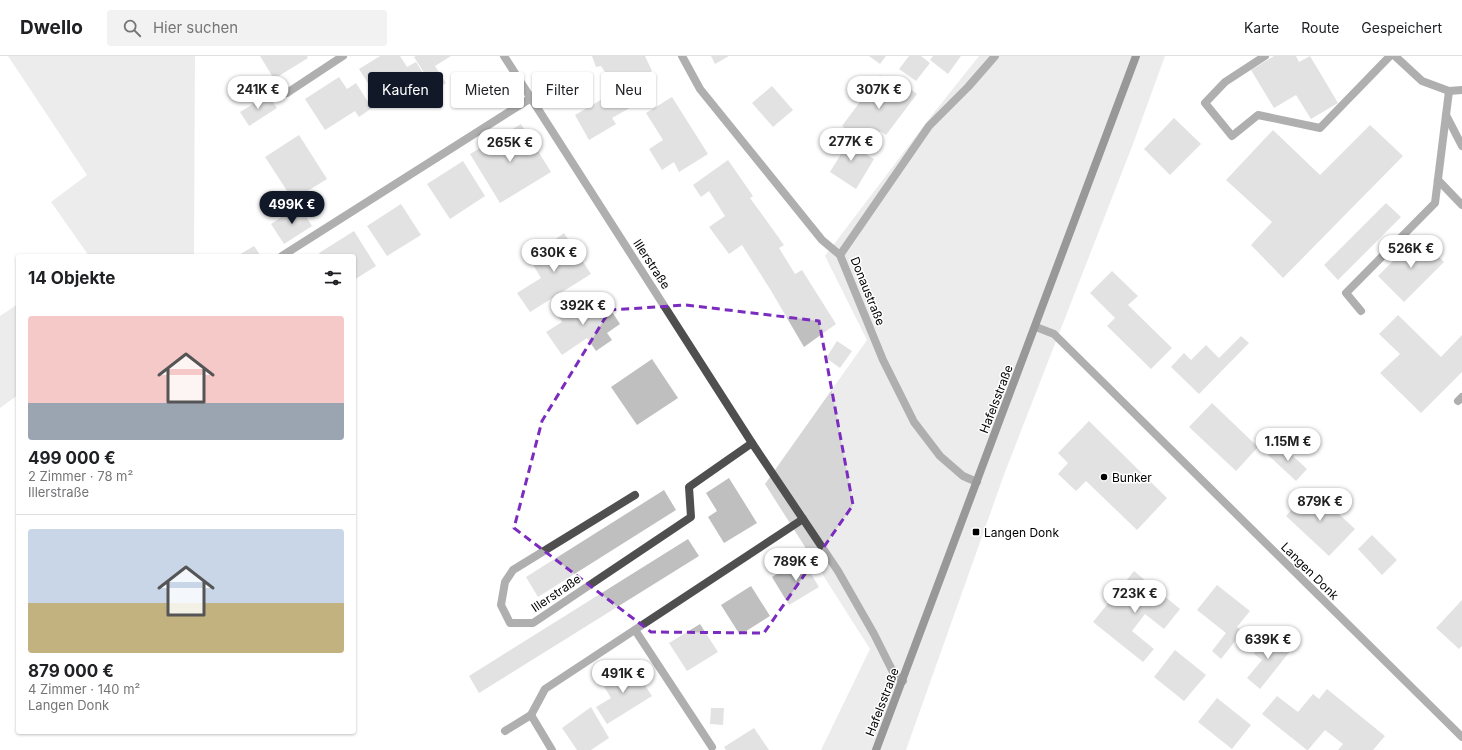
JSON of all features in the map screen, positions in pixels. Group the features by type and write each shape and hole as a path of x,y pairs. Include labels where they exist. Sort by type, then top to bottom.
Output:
{"main road":[{"name":"Hafelsstraße","path":"876,750 1036,327 1136,56"}],"street":[{"path":"287,93 343,56"},
{"name":"Illerstraße","path":"504,56 752,443 838,571 874,634 894,674 903,681"},
{"name":"Donaustraße","path":"682,56 700,89 822,240 840,254 883,360 914,422 940,456 963,476 977,482"},
{"path":"840,254 928,126 968,87 995,56"},
{"path":"1265,56 1225,82 1205,103 1232,136 1258,115 1320,128 1390,56"},
{"path":"1395,56 1422,81 1449,91 1462,90"},
{"path":"1361,311 1346,294 1435,203 1449,91"},
{"path":"285,254 531,98"},
{"path":"1446,115 1462,146"},
{"path":"1438,180 1462,205"},
{"name":"Langen Donk","path":"1036,327 1054,334 1462,737"},
{"name":"Illerstraße","path":"634,495 513,570 505,582 501,605 510,623 533,623 691,517 689,487 752,443"},
{"path":"505,731 530,715 545,689 803,519"},
{"path":"635,630 712,747"},
{"path":"530,715 552,750"}],"highlighted area":[{"path":"686,305 819,321 853,505 764,633 651,632 514,528 542,421 610,310"}],"shaded area":[{"path":"8,56 195,56 194,254 88,254 51,202 87,175"},
{"path":"979,56 1165,56 1133,144 1005,472 906,750 821,750 870,649 765,484 867,340 825,256 932,115"},
{"path":"16,305 16,396 0,408 0,316"}],"building":[{"path":"260,56 307,56 308,58 274,79"},
{"path":"380,56 400,56 407,67 416,62 422,72 368,72 368,83 359,69"},
{"path":"451,56 435,66 439,72 424,72 414,57"},
{"path":"592,56 645,56 652,71 605,72 601,66 596,67"},
{"path":"711,56 729,56 715,64"},
{"path":"869,56 886,56 880,64"},
{"path":"909,56 921,56 930,63 916,81 899,69"},
{"path":"933,56 961,56 948,74 930,60"},
{"path":"1274,56 1296,56 1299,62 1310,56 1338,103 1311,119 1296,95 1274,108 1251,70"},
{"path":"880,75 898,89 902,83 917,94 886,135 880,131 868,146 842,126"},
{"path":"339,77 347,89 356,83 368,102 368,108 372,108 359,117 355,111 325,130 305,99"},
{"path":"772,86 793,110 773,127 752,103"},
{"path":"268,95 277,108 249,126 240,112"},
{"path":"672,97 708,154 679,172 674,162 662,170 649,149 663,140 646,113"},
{"path":"601,100 601,108 630,108 612,118 616,124 589,140 575,115 587,108 593,108 593,104"},
{"path":"1174,118 1201,144 1170,175 1144,149"},
{"path":"521,124 551,172 500,203 470,154"},
{"path":"1370,125 1403,156 1283,278 1251,245 1272,222 1226,180 1273,130 1320,175"},
{"path":"844,132 858,141 854,147 874,159 856,189 830,172 841,154 834,149"},
{"path":"299,135 327,179 293,200 265,157"},
{"path":"728,160 753,196 750,198 784,245 779,248 795,274 802,270 836,324 804,347 742,245 729,254 709,227 725,216 709,191 701,197 693,185"},
{"path":"463,161 485,196 450,219 427,184"},
{"path":"1386,203 1401,217 1338,280 1324,265"},
{"path":"401,204 421,235 387,256 367,226"},
{"path":"299,205 312,226 284,244 271,224"},
{"path":"354,231 376,266 356,279 356,254 319,253"},
{"path":"564,233 591,274 530,312 517,293 541,278 529,258"},
{"path":"1418,236 1444,262 1404,302 1378,276"},
{"path":"254,246 260,254 240,254"},
{"path":"1112,271 1138,296 1128,305 1172,348 1151,369 1107,326 1115,318 1090,293"},
{"path":"579,293 594,313 607,304 620,324 607,333 612,340 596,351 587,338 562,355 546,332 562,322 557,314 568,307 565,302"},
{"path":"1398,315 1441,357 1462,335 1462,372 1421,413 1380,373 1400,354 1379,334"},
{"path":"1241,336 1249,343 1199,394 1171,367 1184,353 1191,360 1206,345 1219,358"},
{"path":"837,341 852,351 840,368 826,358"},
{"path":"652,359 678,398 637,425 611,387"},
{"path":"1212,403 1258,447 1236,471 1189,427"},
{"name":"Bunker","path":"1089,421 1167,498 1137,530 1086,481 1076,491 1058,474 1068,463 1058,453"},
{"path":"1279,443 1307,469 1296,481 1268,455"},
{"path":"729,478 757,523 724,543 708,517 717,511 706,493"},
{"path":"1311,488 1355,529 1329,556 1286,516"},
{"path":"664,490 676,510 538,597 526,577"},
{"path":"1372,535 1397,560 1382,575 1358,549"},
{"path":"688,539 699,556 479,693 469,676"},
{"path":"802,559 819,587 789,605 772,577"},
{"path":"1134,571 1180,609 1164,629 1145,614 1132,631 1154,649 1143,662 1093,622"},
{"path":"1217,585 1250,611 1237,627 1243,631 1221,659 1212,651 1226,633 1197,610"},
{"path":"751,586 770,616 740,635 721,605"},
{"path":"1462,600 1462,646 1459,649 1436,628"},
{"path":"700,624 718,652 687,671 669,643"},
{"path":"1270,633 1291,650 1260,689 1247,678 1262,660 1254,654"},
{"path":"1175,650 1206,675 1184,701 1154,677"},
{"path":"631,664 652,696 607,724 596,707 611,698 602,683"},
{"path":"1327,689 1385,736 1373,750 1338,750 1343,744 1325,730 1307,750 1262,714 1277,696 1298,712 1313,694 1319,699"},
{"path":"1217,698 1251,725 1232,749 1198,722"},
{"path":"591,707 609,738 591,750 577,750 562,728"},
{"path":"711,708 724,708 723,725 710,724"},
{"path":"754,728 769,750 726,750 724,747"}],"place":[{"name":"Bunker","path":"1104,477"},
{"name":"Langen Donk","path":"976,532"}]}
